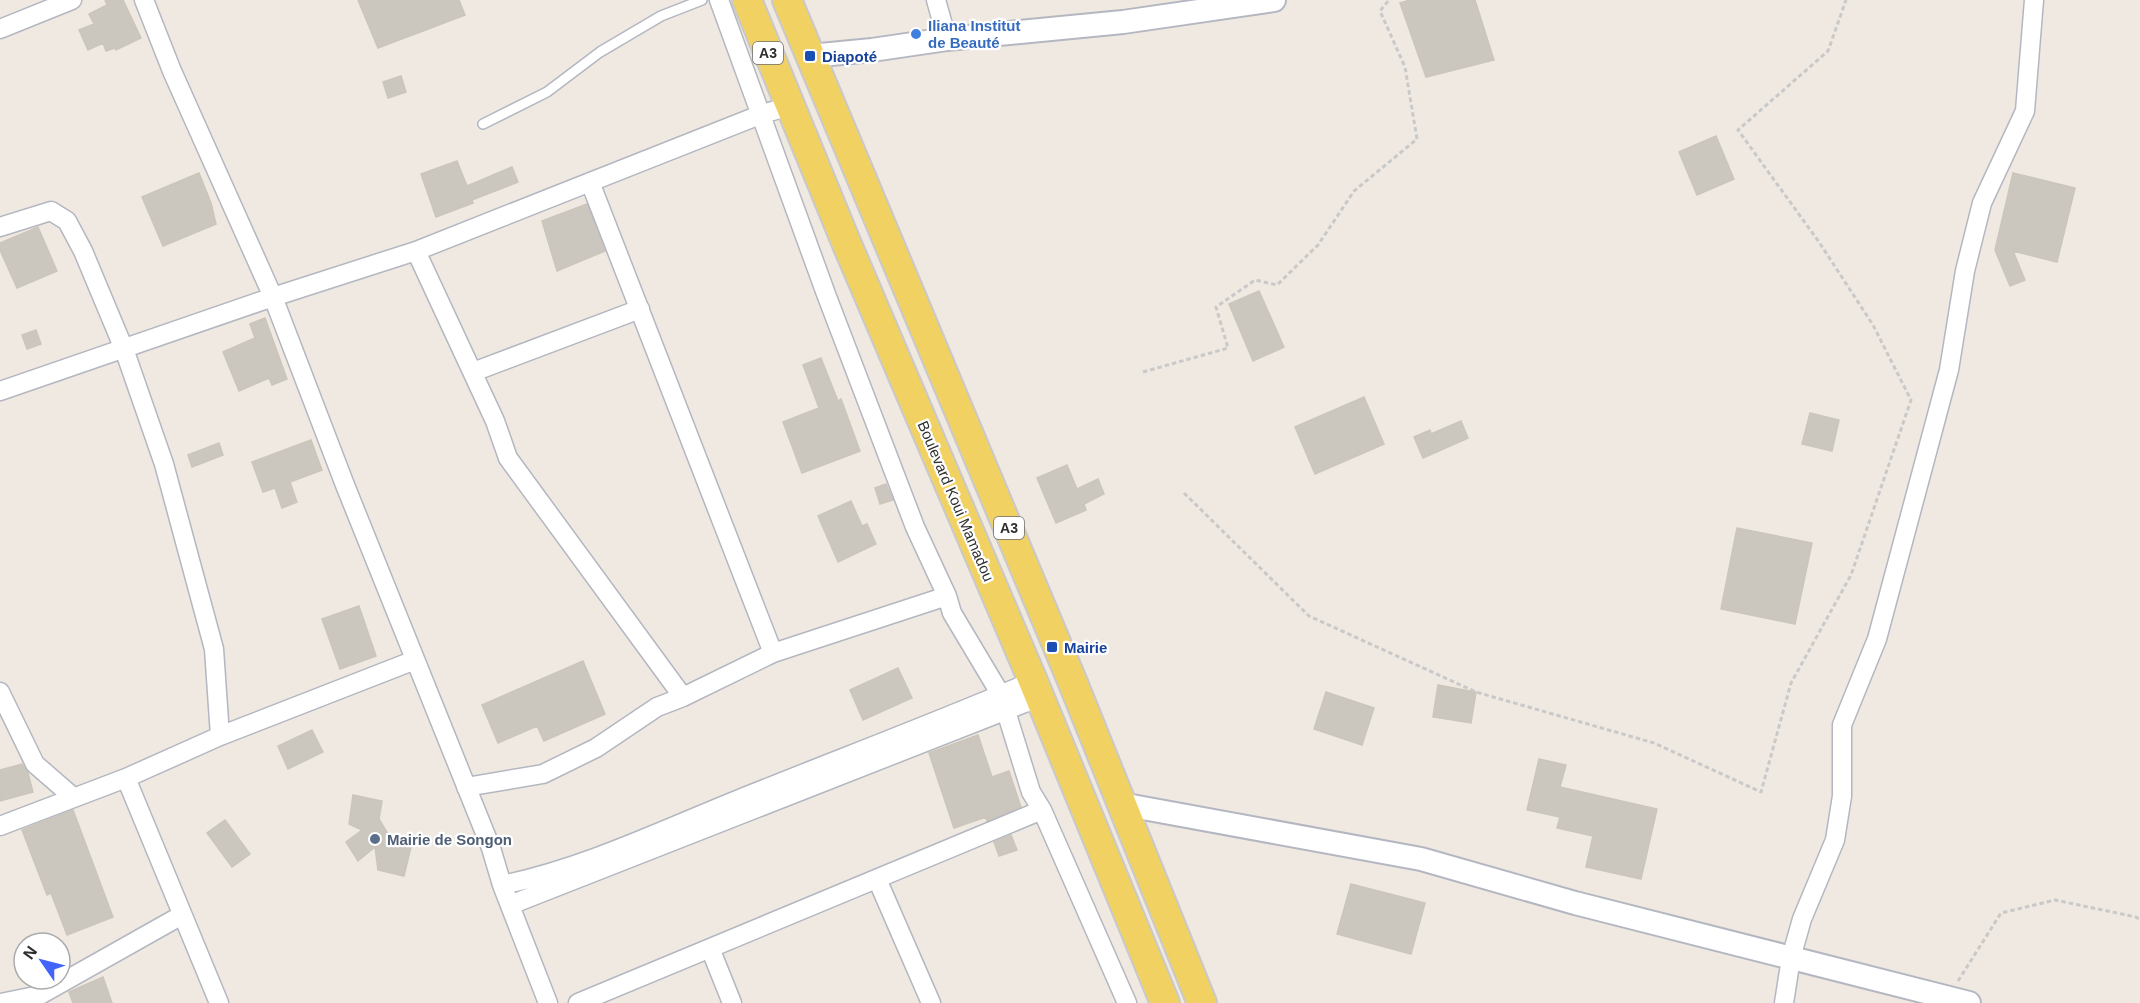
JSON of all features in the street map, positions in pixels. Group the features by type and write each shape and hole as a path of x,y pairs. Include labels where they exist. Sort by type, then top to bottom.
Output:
{"main road":[{"name":"Boulevard Koui Mamadou","path":"747,0 1165,1003"},
{"name":"A3","path":"787,0 976,451 1202,1003"},
{"path":"774,67 810,56"}],"street":[{"path":"0,29 72,0"},
{"path":"144,0 171,71 273,297 345,485 491,849 502,885 548,1003"},
{"path":"719,0 826,294 907,505 947,596 952,613 1004,703 1031,792 1042,810 1127,1003"},
{"path":"936,0 947,39"},
{"path":"810,56 947,39 1123,22 1274,0"},
{"path":"1784,1003 1791,958 1802,919 1835,840 1842,796 1842,725 1877,639 1883,617 1949,370 1965,271 1982,203 2025,111 2034,0"},
{"path":"0,391 273,297 416,251 762,114 790,106"},
{"path":"590,182 773,653"},
{"path":"0,227 51,211 67,221 83,251 124,349 164,464 214,649 220,736"},
{"path":"416,251 495,421 508,458 683,698"},
{"path":"472,372 639,309"},
{"path":"466,787 543,774 596,748 657,707 683,698 773,653 947,596"},
{"path":"0,826 126,778 220,736 415,660"},
{"path":"510,905 1036,689"},
{"path":"0,692 35,764 73,797"},
{"path":"502,885 538,877 578,864 936,723 1004,703"},
{"path":"126,778 219,1003"},
{"path":"1121,804 1421,859 1575,903 1958,1000"},
{"path":"578,1003 1042,810"},
{"path":"877,879 931,1003"},
{"path":"1,1003 41,999 182,915"},
{"path":"710,948 732,1003"}],"lane":[{"path":"483,124 547,92 600,52 661,16 702,0"}],"path":[{"path":"1143,372 1228,348 1216,307 1254,280 1277,285 1318,245 1354,191 1417,139 1405,67 1380,10 1389,0"},
{"path":"1184,493 1309,616 1476,692 1654,743 1761,792 1791,683 1851,575 1911,400 1873,325 1819,242 1738,130 1828,51 1846,0"},
{"path":"1958,1000 2001,913 2055,900 2136,917 2140,920"}],"building":[{"path":"105,0 123,0 141,38 116,50 115,48 106,51 103,43 88,50 79,30 94,24 89,14 107,5"},
{"path":"358,0 459,0 465,15 378,48"},
{"path":"1410,0 1475,0 1494,60 1426,77 1400,3"},
{"path":"401,76 406,92 388,98 383,82"},
{"path":"1716,136 1734,179 1697,195 1679,152"},
{"path":"457,161 467,186 512,167 518,182 436,217 421,174"},
{"path":"199,173 211,203 216,224 163,246 142,197"},
{"path":"2013,173 2075,188 2057,262 2013,251 2025,280 2010,286 1995,250"},
{"path":"587,204 605,251 557,271 542,221"},
{"path":"38,227 57,271 17,288 0,250 0,243"},
{"path":"1259,291 1284,347 1253,361 1229,304"},
{"path":"265,318 287,379 272,385 269,378 239,391 223,352 255,338 250,324"},
{"path":"36,330 41,344 27,349 22,335"},
{"path":"821,358 838,401 841,399 860,451 802,473 783,422 819,408 803,365"},
{"path":"1364,397 1384,444 1315,474 1295,427"},
{"path":"1810,413 1839,420 1832,451 1802,444"},
{"path":"1461,421 1468,438 1423,458 1414,437 1430,430 1431,434"},
{"path":"311,440 322,470 290,482 297,502 282,508 275,488 263,492 252,462"},
{"path":"219,443 223,455 192,467 188,455"},
{"path":"1067,465 1077,489 1098,479 1104,494 1084,504 1086,510 1056,523 1037,478"},
{"path":"886,484 893,500 880,504 875,488"},
{"path":"851,501 862,526 867,524 876,544 838,562 818,516"},
{"path":"1737,528 1812,543 1795,624 1721,609"},
{"path":"359,606 376,656 340,669 322,619"},
{"path":"583,661 605,714 544,741 537,726 498,743 482,705"},
{"path":"898,668 912,698 863,720 850,690"},
{"path":"1438,685 1476,692 1471,723 1433,717"},
{"path":"1326,692 1374,708 1362,745 1314,729"},
{"path":"312,730 323,752 288,769 278,746"},
{"path":"978,735 992,777 1009,771 1021,807 987,821 986,817 954,828 929,753"},
{"path":"1539,759 1566,765 1560,787 1657,809 1641,879 1586,867 1593,836 1557,828 1560,817 1527,810"},
{"path":"22,764 28,773 33,792 0,801 0,770"},
{"path":"353,795 382,801 379,819 392,841 411,847 404,876 378,870 375,847 358,861 346,842 362,830 349,824"},
{"path":"73,810 113,917 72,933 72,931 65,931 51,893 47,895 22,830"},
{"path":"225,820 250,854 232,867 207,833"},
{"path":"1011,835 1017,850 999,856 994,842"},
{"path":"1351,884 1425,903 1411,954 1337,934"},
{"path":"103,977 112,1003 73,1003 69,992"}],"place":[{"name":"Iliana Institut de Beauté","path":"916,34"},
{"name":"Diapoté","path":"810,56"},
{"name":"Mairie","path":"1052,647"},
{"name":"Mairie de Songon","path":"375,839"}]}
